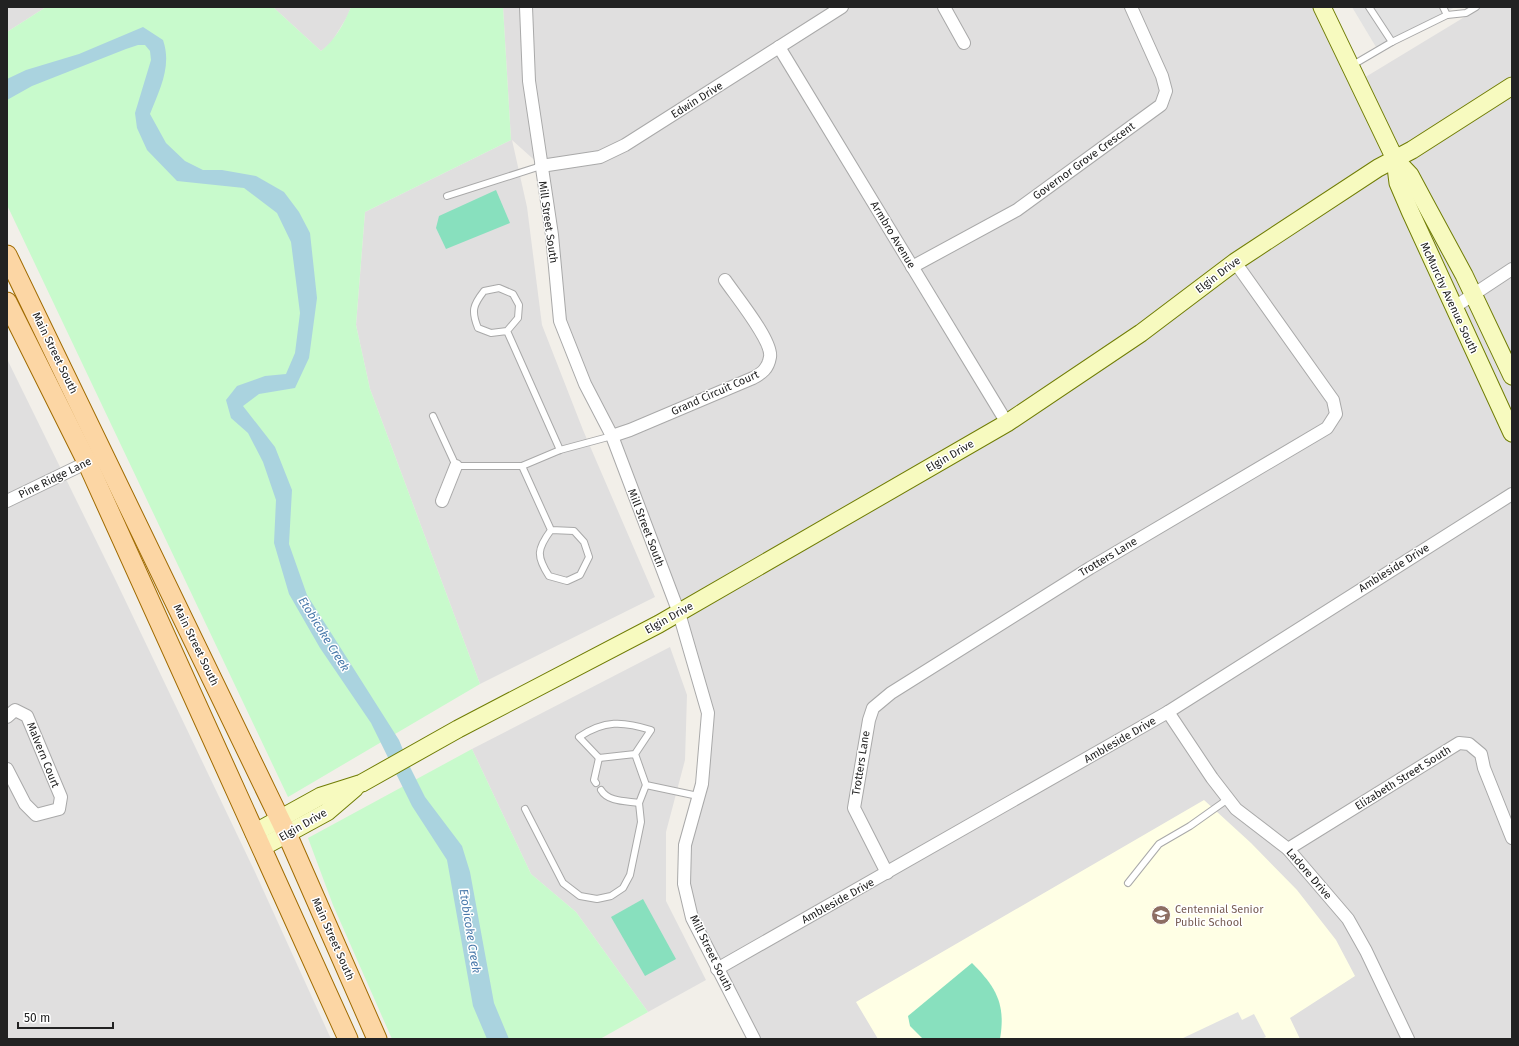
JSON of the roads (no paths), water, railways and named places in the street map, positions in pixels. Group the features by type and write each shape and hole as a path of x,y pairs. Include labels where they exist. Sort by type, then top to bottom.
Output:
{"main road":[{"name":"Main Street South","path":"7,255 258,841 348,1039"},
{"name":"Main Street South","path":"7,302 95,459 283,826 377,1039"}],"street":[{"name":"Mill Street South","path":"526,7 529,81 552,235 560,321 586,384 612,436 679,612 708,713 702,784 684,845 684,884 692,918 754,1039"},
{"name":"Edwin Drive","path":"541,166 600,157 625,145 842,7"},
{"path":"944,7 964,43"},
{"name":"Governor Grove Crescent","path":"912,267 1017,210 1161,106 1166,92 1162,76 1131,7"},
{"name":"McMurchy Avenue South","path":"1323,7 1395,159 1410,175 1473,294 1512,376"},
{"name":"Armbro Avenue","path":"780,47 1007,423"},
{"name":"Elgin Drive","path":"258,841 283,826 327,812 362,783 458,729 679,612 1007,423 1141,333 1235,262 1378,168 1512,86"},
{"name":"McMurchy Avenue South","path":"1395,159 1398,183 1453,308 1512,432"},
{"name":"Trotters Lane","path":"887,873 854,808 868,720 873,708 891,693 1090,568 1327,428 1336,414 1333,400 1235,262"},
{"path":"1453,308 1512,269"},
{"name":"Grand Circuit Court","path":"612,436 652,421 753,378 765,371 771,356 767,340 725,280"},
{"name":"Pine Ridge Lane","path":"7,501 95,459"},
{"path":"442,501 456,466"},
{"name":"Ambleside Drive","path":"717,969 1168,712 1512,494"},
{"name":"Malvern Court","path":"7,717 15,710 27,716 61,797 59,809 36,815 25,804 7,769"},
{"name":"Ladore Drive","path":"1168,712 1236,809 1288,849 1348,919 1366,951 1408,1039"},
{"name":"Elizabeth Street South","path":"1288,849 1459,743 1469,744 1481,754 1484,768 1512,838"}],"lane":[{"path":"1369,7 1392,42"},
{"path":"1443,7 1447,15"},
{"path":"1350,66 1392,42 1447,15 1466,13 1476,7"},
{"path":"447,196 541,166"},
{"path":"499,288 513,294 519,304 518,318 507,331 491,333 478,328 473,317 475,302 484,291 499,288"},
{"path":"507,331 560,450"},
{"path":"434,416 456,466 522,466 560,450 612,436"},
{"path":"522,466 550,530"},
{"path":"550,530 574,531 584,542 589,557 580,574 567,581 549,576 540,562 541,544 550,530"},
{"path":"610,724 632,724 651,730 635,754 600,758 579,737 593,728 610,724"},
{"path":"525,809 563,883 580,896 597,899 611,896 623,888 630,875 641,822 639,803 646,785 635,754"},
{"path":"596,782 594,780 600,758"},
{"path":"646,785 698,796"},
{"path":"601,790 604,795 618,800 639,803"},
{"path":"1128,882 1160,844 1190,826 1228,799"}],"water":[{"name":"Etobicoke Creek","path":"143,27 163,40 165,50 166,59 164,77 150,114 166,143 185,161 203,170 222,170 256,176 284,192 299,212 310,233 317,298 309,358 295,388 259,394 243,406 275,447 292,490 289,544 307,595 399,740 425,797 462,846 470,872 494,1003 509,1039 487,1039 473,1006 447,860 412,806 371,723 320,648 289,594 274,543 276,500 263,462 248,433 231,418 226,400 237,386 265,376 286,374 295,353 300,313 291,242 277,213 244,188 177,181 147,150 137,128 135,113 151,60 150,51 145,45 138,45 126,49 32,86 7,100 7,79 26,70 79,54"}],"place":[{"name":"Centennial Senior Public School","path":"1161,915"}]}
